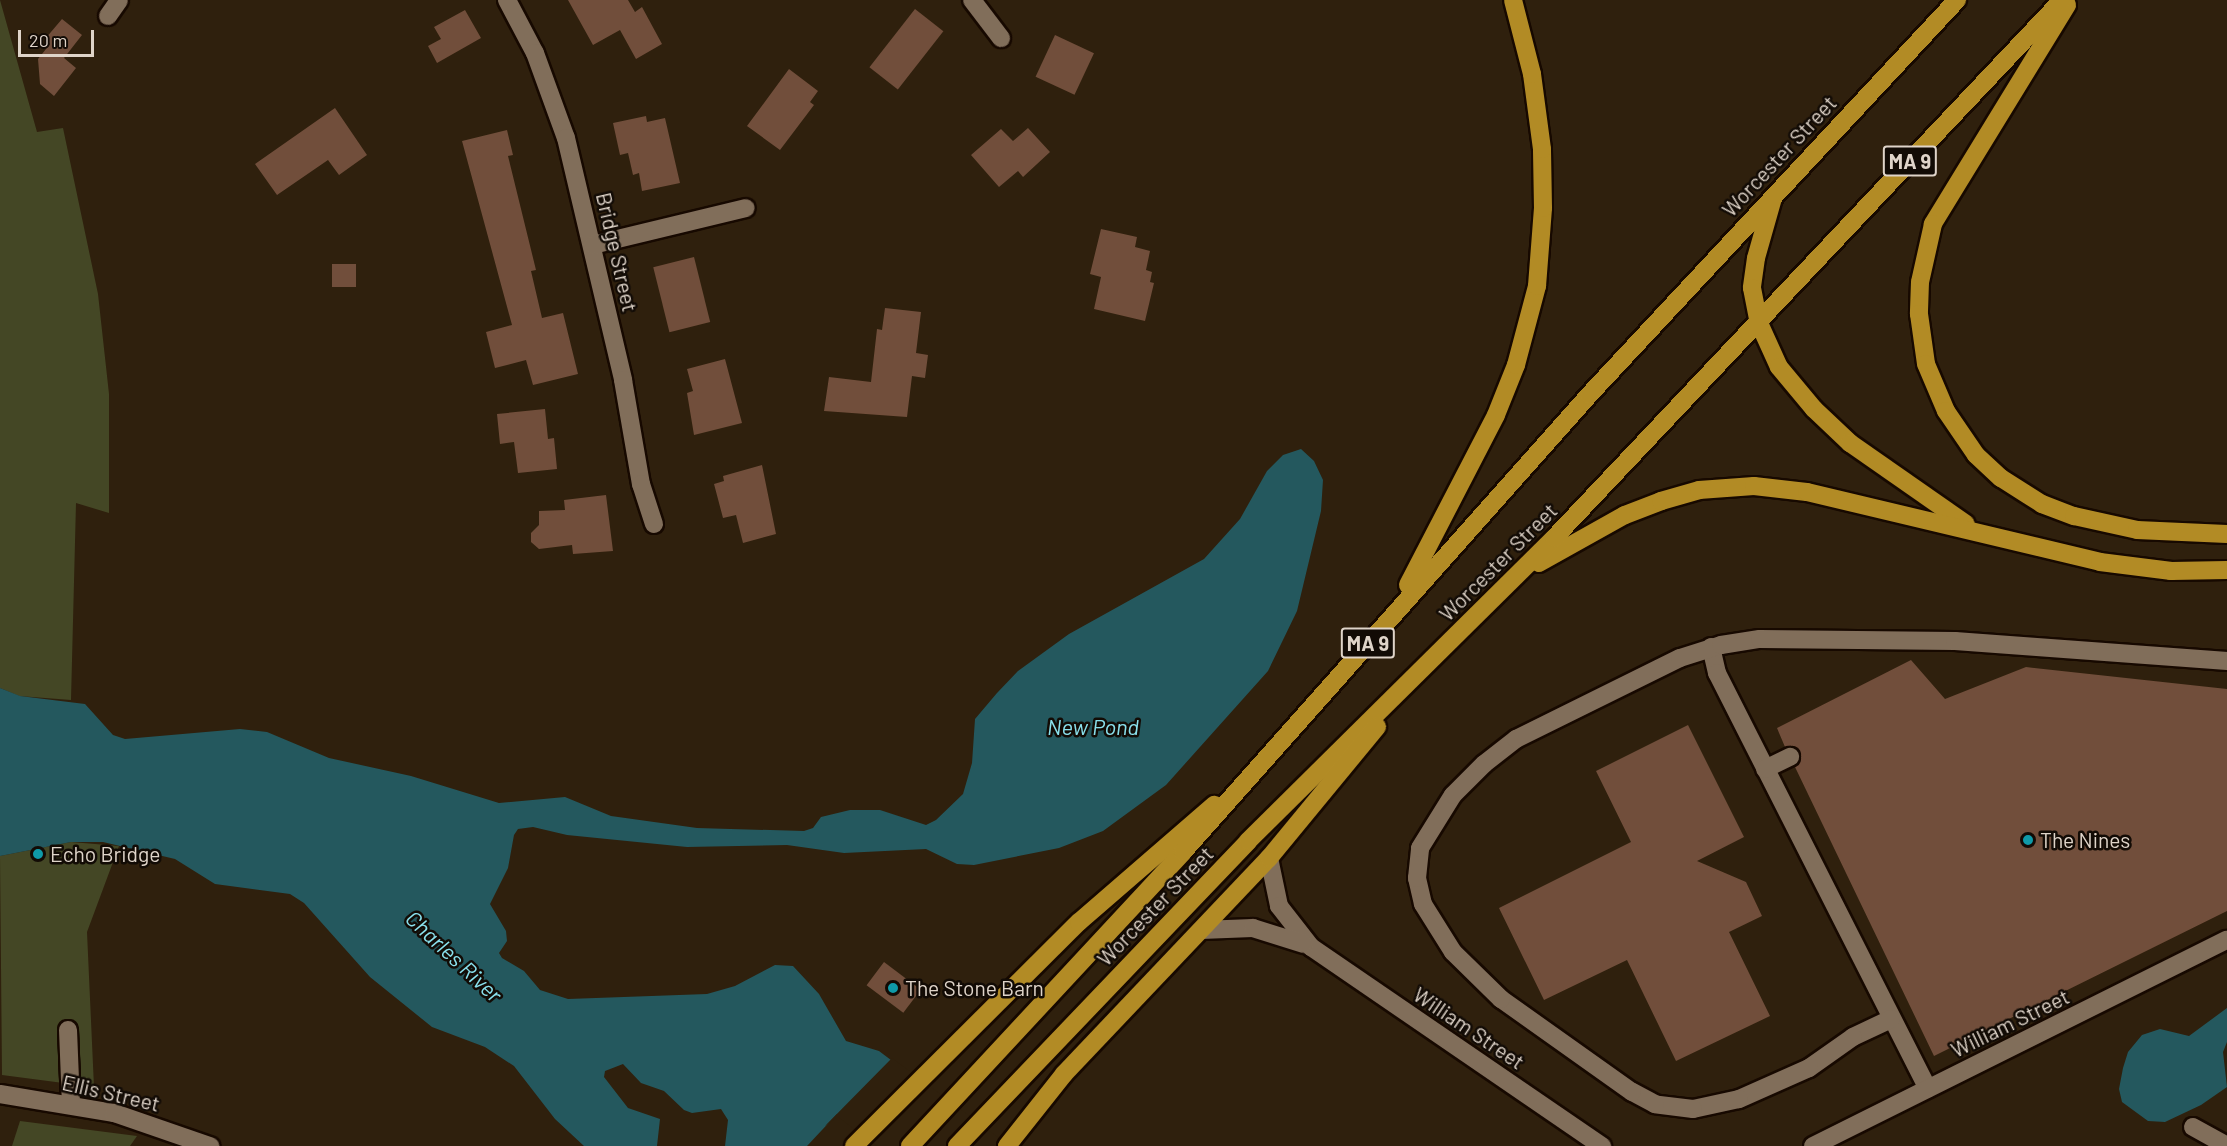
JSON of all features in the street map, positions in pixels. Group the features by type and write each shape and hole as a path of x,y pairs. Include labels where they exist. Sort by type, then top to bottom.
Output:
{"highway":[{"path":"1391,617 1496,416 1516,365 1537,286 1543,208 1542,149 1532,74 1513,0"},
{"name":"Worcester Street","path":"910,1146 1260,766 1391,617 1774,193 1957,0"},
{"name":"Worcester Street","path":"957,1146 1248,841 1517,576 1759,323 2062,0"},
{"path":"2070,0 1933,224 1924,253 1919,297 1926,364 1946,411 1976,455 2001,478 2042,504 2074,516 2137,530 2227,534"},
{"path":"1774,193 1753,277 1759,323 1779,367 1831,426 1881,467 1975,530"},
{"path":"1517,576 1625,515 1680,494 1719,487 1788,489 1975,530 2100,562 2171,571 2227,570"},
{"path":"1012,1139 1076,1061 1269,858 1326,792 1418,673"},
{"path":"854,1146 1087,915 1260,766"}],"street":[{"path":"108,16 119,0"},
{"name":"Bridge Street","path":"507,0 526,32 553,97 593,245 623,380 641,484 654,524"},
{"path":"972,0 1001,38"},
{"path":"593,245 746,208"},
{"path":"1891,1019 1854,1036 1816,1064 1766,1088 1723,1104 1678,1110 1632,1092 1501,999 1453,952 1429,917 1417,878 1420,848 1448,803 1484,764 1524,735 1680,658 1711,647 1760,639 1955,641 2227,661"},
{"path":"1711,647 1717,673 1928,1089"},
{"path":"1765,769 1790,757"},
{"name":"William Street","path":"1269,858 1279,906 1311,947"},
{"name":"William Street","path":"1201,930 1268,930 1311,947 1602,1146"},
{"name":"William Street","path":"1813,1146 2227,940"},
{"path":"68,1030 70,1105"},
{"name":"Ellis Street","path":"0,1094 70,1105 137,1120 210,1146"},
{"path":"2193,1127 2227,1146"}],"green space":[{"path":"0,0 37,132 63,128 98,294 109,394 109,513 76,503 71,700 19,696 0,688"},
{"path":"71,842 119,846 87,932 94,1087 2,1075 0,856"},
{"path":"20,1121 137,1136 130,1146 12,1146"}],"water":[{"path":"1301,449 1314,461 1323,480 1321,511 1297,611 1268,671 1166,785 1103,831 1059,848 974,865 957,864 926,849 844,853 787,845 687,847 567,835 533,827 518,829 514,835 508,868 490,904 506,931 507,941 499,953 502,958 524,971 540,990 568,999 707,994 735,986 775,965 793,966 819,994 846,1041 879,1051 1005,1146 837,1114 807,1146 725,1146 728,1120 721,1109 692,1113 684,1110 664,1091 641,1083 623,1064 605,1071 604,1077 628,1108 660,1119 657,1146 584,1146 555,1119 514,1066 485,1047 432,1027 370,977 304,903 290,894 215,884 175,859 103,842 71,842 0,856 0,688 20,696 85,704 113,735 125,739 240,729 267,732 329,758 411,776 499,803 565,797 611,816 697,828 804,831 813,828 821,817 850,810 880,810 926,825 936,820 963,794 972,763 975,719 1018,671 1069,634 1204,559 1240,519 1267,471 1283,455"},
{"path":"2227,1008 2227,1042 2223,1052 2227,1087 2201,1105 2165,1122 2148,1121 2122,1102 2119,1089 2123,1068 2128,1052 2142,1035 2160,1029 2189,1036"}],"pier":[{"path":"892,1058 1008,1146 877,1146 838,1117 825,1126"}],"building":[{"path":"568,0 628,0 635,12 642,7 662,44 636,59 620,30 593,45"},
{"path":"915,9 943,31 898,89 869,67"},
{"path":"465,10 481,38 437,63 428,46 441,39 434,27"},
{"path":"62,19 82,35 64,58 76,68 54,96 40,84 38,59 50,44 45,39"},
{"path":"1055,35 1094,53 1075,95 1036,77"},
{"path":"789,69 818,91 810,102 814,105 780,150 747,126"},
{"path":"335,108 367,155 339,175 328,160 277,195 255,164"},
{"path":"646,116 647,122 665,118 680,183 642,191 639,173 633,175 628,153 620,155 613,123"},
{"path":"1028,128 1050,152 1023,177 1018,171 999,187 971,155 1001,129 1013,141"},
{"path":"507,130 513,155 508,156 536,270 531,271 542,318 563,313 578,374 533,385 526,360 495,368 486,332 512,325 462,141"},
{"path":"1101,229 1137,237 1135,247 1150,251 1146,270 1152,272 1150,282 1154,283 1145,321 1094,309 1101,277 1090,274"},
{"path":"694,257 710,322 669,332 653,267"},
{"path":"332,264 356,264 356,287 332,287"},
{"path":"885,308 921,312 916,353 928,355 925,378 912,376 907,417 824,411 829,377 871,382 877,329 882,330"},
{"path":"725,359 742,423 694,435 687,393 693,391 687,369"},
{"path":"545,409 548,439 554,438 557,469 518,473 514,442 500,444 497,414"},
{"path":"762,465 776,534 743,543 736,515 723,518 714,484 724,481 723,476"},
{"path":"606,495 613,551 573,554 572,545 539,549 531,542 531,533 539,525 539,511 565,510 564,500"},
{"name":"The Nines","path":"1911,660 1945,699 2026,667 2227,689 2227,911 1934,1056 1795,767 1800,753 1796,747 1785,747 1777,728"},
{"path":"1688,725 1744,837 1697,861 1746,882 1762,916 1729,932 1770,1016 1676,1061 1627,960 1544,1000 1499,908 1631,842 1596,771"},
{"name":"The Stone Barn","path":"884,962 921,990 903,1013 867,985"}],"place":[{"name":"The Nines","path":"2028,840"},
{"name":"Echo Bridge","path":"38,854"},
{"name":"The Stone Barn","path":"893,988"}],"water label":[{"name":"New Pond","path":"1093,727"},
{"name":"Charles River","path":"454,956"}]}
